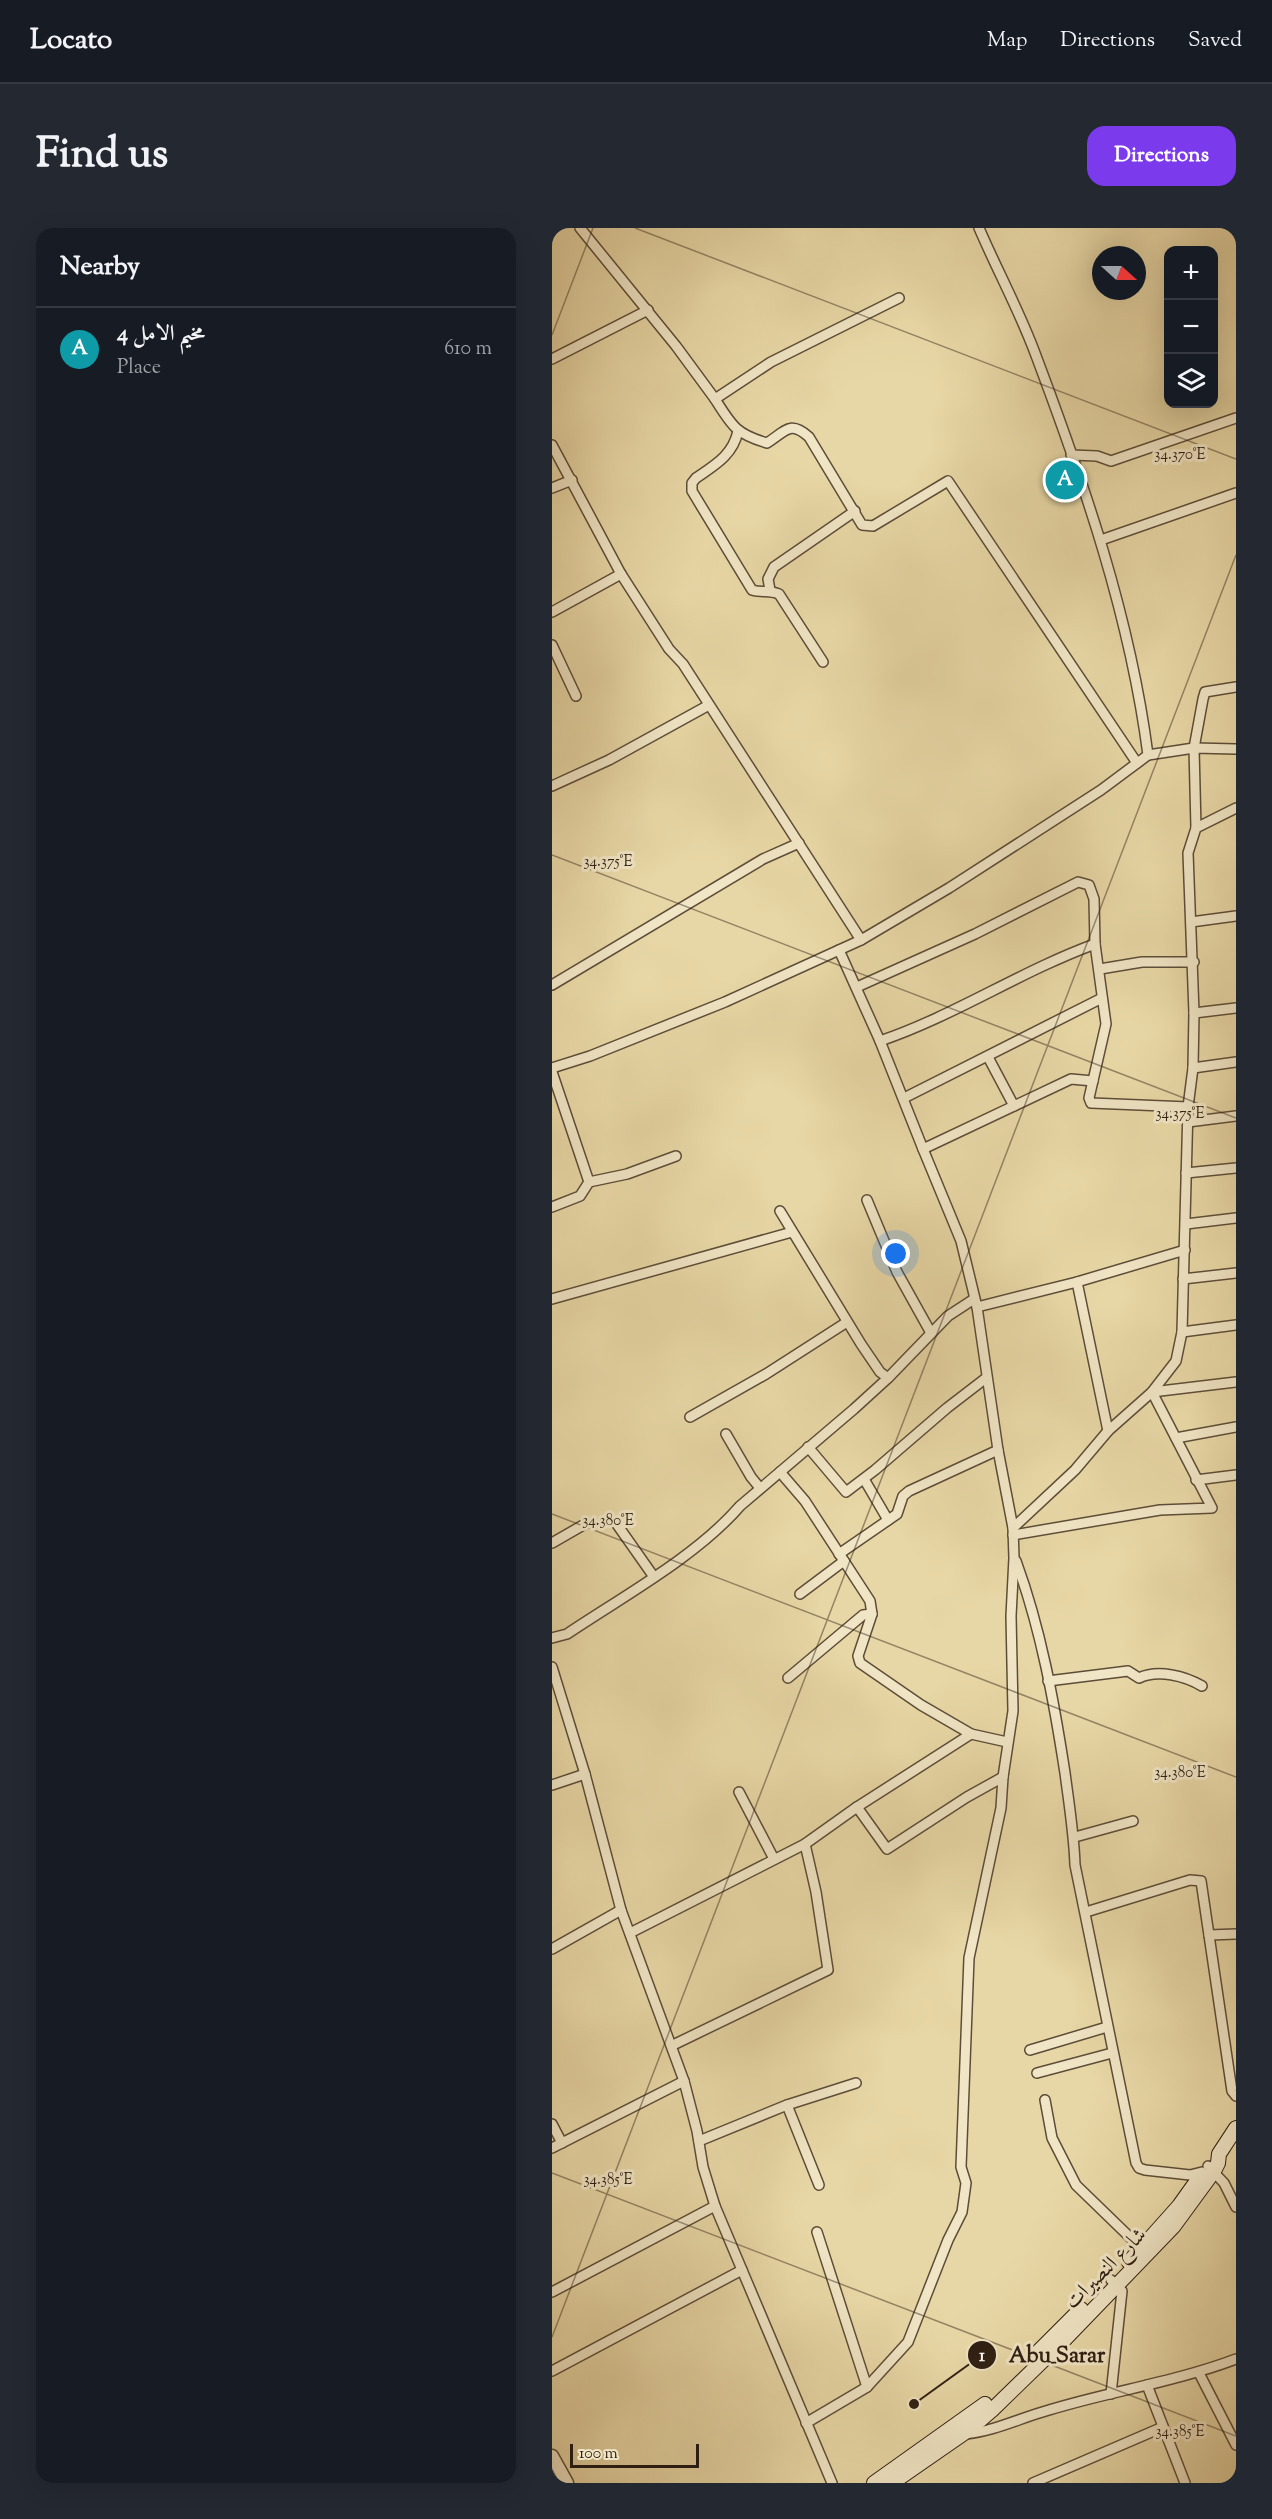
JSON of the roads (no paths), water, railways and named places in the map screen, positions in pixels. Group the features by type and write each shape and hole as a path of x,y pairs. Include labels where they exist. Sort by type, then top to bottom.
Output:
{"main road":[{"path":"892,2483 955,2433 1115,2283 1141,2248 1179,2206 1234,2137"},
{"name":"شارع النصيرات","path":"1115,2283 1173,2228 1208,2170"},
{"path":"874,2483 955,2433"}],"street":[{"path":"580,228 609,266 648,310 715,399 732,427 767,443 791,427 799,428 809,437 862,525 873,526 948,481 1137,763"},
{"path":"979,228 1034,351 1101,540 1142,706 1148,755"},
{"path":"715,399 771,362 899,298"},
{"path":"552,359 648,310"},
{"path":"1071,455 1097,456 1111,461 1236,418"},
{"path":"738,431 736,443 729,453 696,478 692,483 692,491 752,590 759,592 770,590 778,594 824,662"},
{"path":"552,445 621,574 861,940"},
{"path":"552,488 572,480"},
{"path":"1101,540 1236,493"},
{"path":"770,590 768,579 774,567 855,511"},
{"path":"552,612 621,574"},
{"path":"552,645 576,696"},
{"path":"1013,1531 1074,1470 1108,1431 1152,1392 1176,1360 1182,1332 1188,1107 1193,1068 1194,962 1188,853 1196,828 1194,748 1205,692 1236,687"},
{"path":"552,786 609,760 709,705"},
{"path":"589,1182 552,1070 725,1002 861,940 1092,796 1148,755 1194,748 1236,749"},
{"path":"1196,828 1236,807"},
{"path":"552,985 763,859 799,843"},
{"path":"857,987 975,934 1078,882 1089,885 1094,899 1095,944 1106,1024 1089,1098 1091,1103 1188,1107"},
{"path":"1191,922 1236,916"},
{"path":"880,1041 909,1031 1059,957 1095,944"},
{"path":"806,2423 867,2387 908,2342 948,2240 962,2212 966,2183 961,2167 969,1958 1001,1808 1007,1742 1013,1711 1011,1616 1013,1531 986,1378 976,1303 961,1241 904,1098 839,950"},
{"path":"1100,969 1142,962 1194,962"},
{"path":"904,1098 1102,998"},
{"path":"1194,1013 1236,1008"},
{"path":"987,1057 1014,1106"},
{"path":"1193,1068 1236,1062"},
{"path":"923,1149 1071,1079 1093,1081"},
{"path":"1188,1122 1236,1116"},
{"path":"552,1207 580,1196 589,1182 627,1174 676,1156"},
{"path":"1186,1173 1236,1168"},
{"path":"867,1200 897,1272 931,1333"},
{"path":"780,1211 847,1322 880,1372 888,1378"},
{"path":"1186,1224 1236,1218"},
{"path":"552,1299 792,1232"},
{"path":"552,1638 567,1634 654,1578 727,1521 760,1488 888,1378 948,1317 976,1303 1077,1282 1185,1250"},
{"path":"1184,1279 1236,1273"},
{"path":"1077,1282 1108,1431"},
{"path":"690,1417 766,1374 847,1322"},
{"path":"1182,1332 1236,1325"},
{"path":"808,1447 846,1492 986,1378"},
{"path":"1152,1392 1236,1382"},
{"path":"1013,1531 1160,1510 1212,1508 1152,1392"},
{"path":"1176,1438 1236,1427"},
{"path":"726,1434 760,1488"},
{"path":"800,1594 841,1557 897,1514 903,1496 909,1491 998,1450"},
{"path":"780,1472 805,1501 866,1593 872,1614 858,1656 860,1663 921,1705 971,1734 1007,1742"},
{"path":"1196,1480 1236,1475"},
{"path":"864,1479 888,1520"},
{"path":"616,1523 654,1578"},
{"path":"552,1543 585,1524"},
{"path":"1014,1558 1024,1584 1056,1716 1075,1837 1076,1865 1112,2053 1136,2163 1145,2170 1190,2175 1208,2170 1227,2189 1236,2207"},
{"path":"788,1678 863,1615 872,1614"},
{"path":"552,1667 585,1774 621,1910 673,2045 684,2081 703,2167 715,2206 832,2483"},
{"path":"1048,1681 1128,1671 1139,1678 1147,1674 1189,1678 1202,1686"},
{"path":"630,1933 805,1844 857,1807 971,1734"},
{"path":"552,1785 585,1774"},
{"path":"857,1807 887,1849 967,1797 1003,1777"},
{"path":"739,1792 774,1859"},
{"path":"1075,1837 1133,1821"},
{"path":"673,2045 828,1970 816,1892 805,1844"},
{"path":"1086,1912 1190,1880 1201,1881 1232,2091 1236,2096"},
{"path":"552,1949 621,1910"},
{"path":"1209,1935 1236,1934"},
{"path":"1030,2050 1107,2027"},
{"path":"1037,2073 1112,2053"},
{"path":"552,2148 684,2081"},
{"path":"699,2141 787,2105 856,2083"},
{"path":"1045,2100 1052,2138 1076,2185 1141,2248"},
{"path":"787,2105 819,2186"},
{"path":"552,2124 562,2143"},
{"path":"552,2292 715,2206"},
{"path":"817,2232 867,2387"},
{"path":"552,2371 742,2270"},
{"path":"1111,2394 1122,2291 1115,2283"},
{"path":"955,2433 988,2432 1048,2410 1200,2373 1236,2359"},
{"path":"1200,2373 1236,2445"},
{"path":"1147,2385 1185,2483"},
{"path":"1034,2483 1163,2427"},
{"path":"553,2459 567,2483"}],"place":[{"name":"مخيم الامل 4","path":"1065,480"},
{"name":"Abu_Sarar","path":"914,2404"}]}
